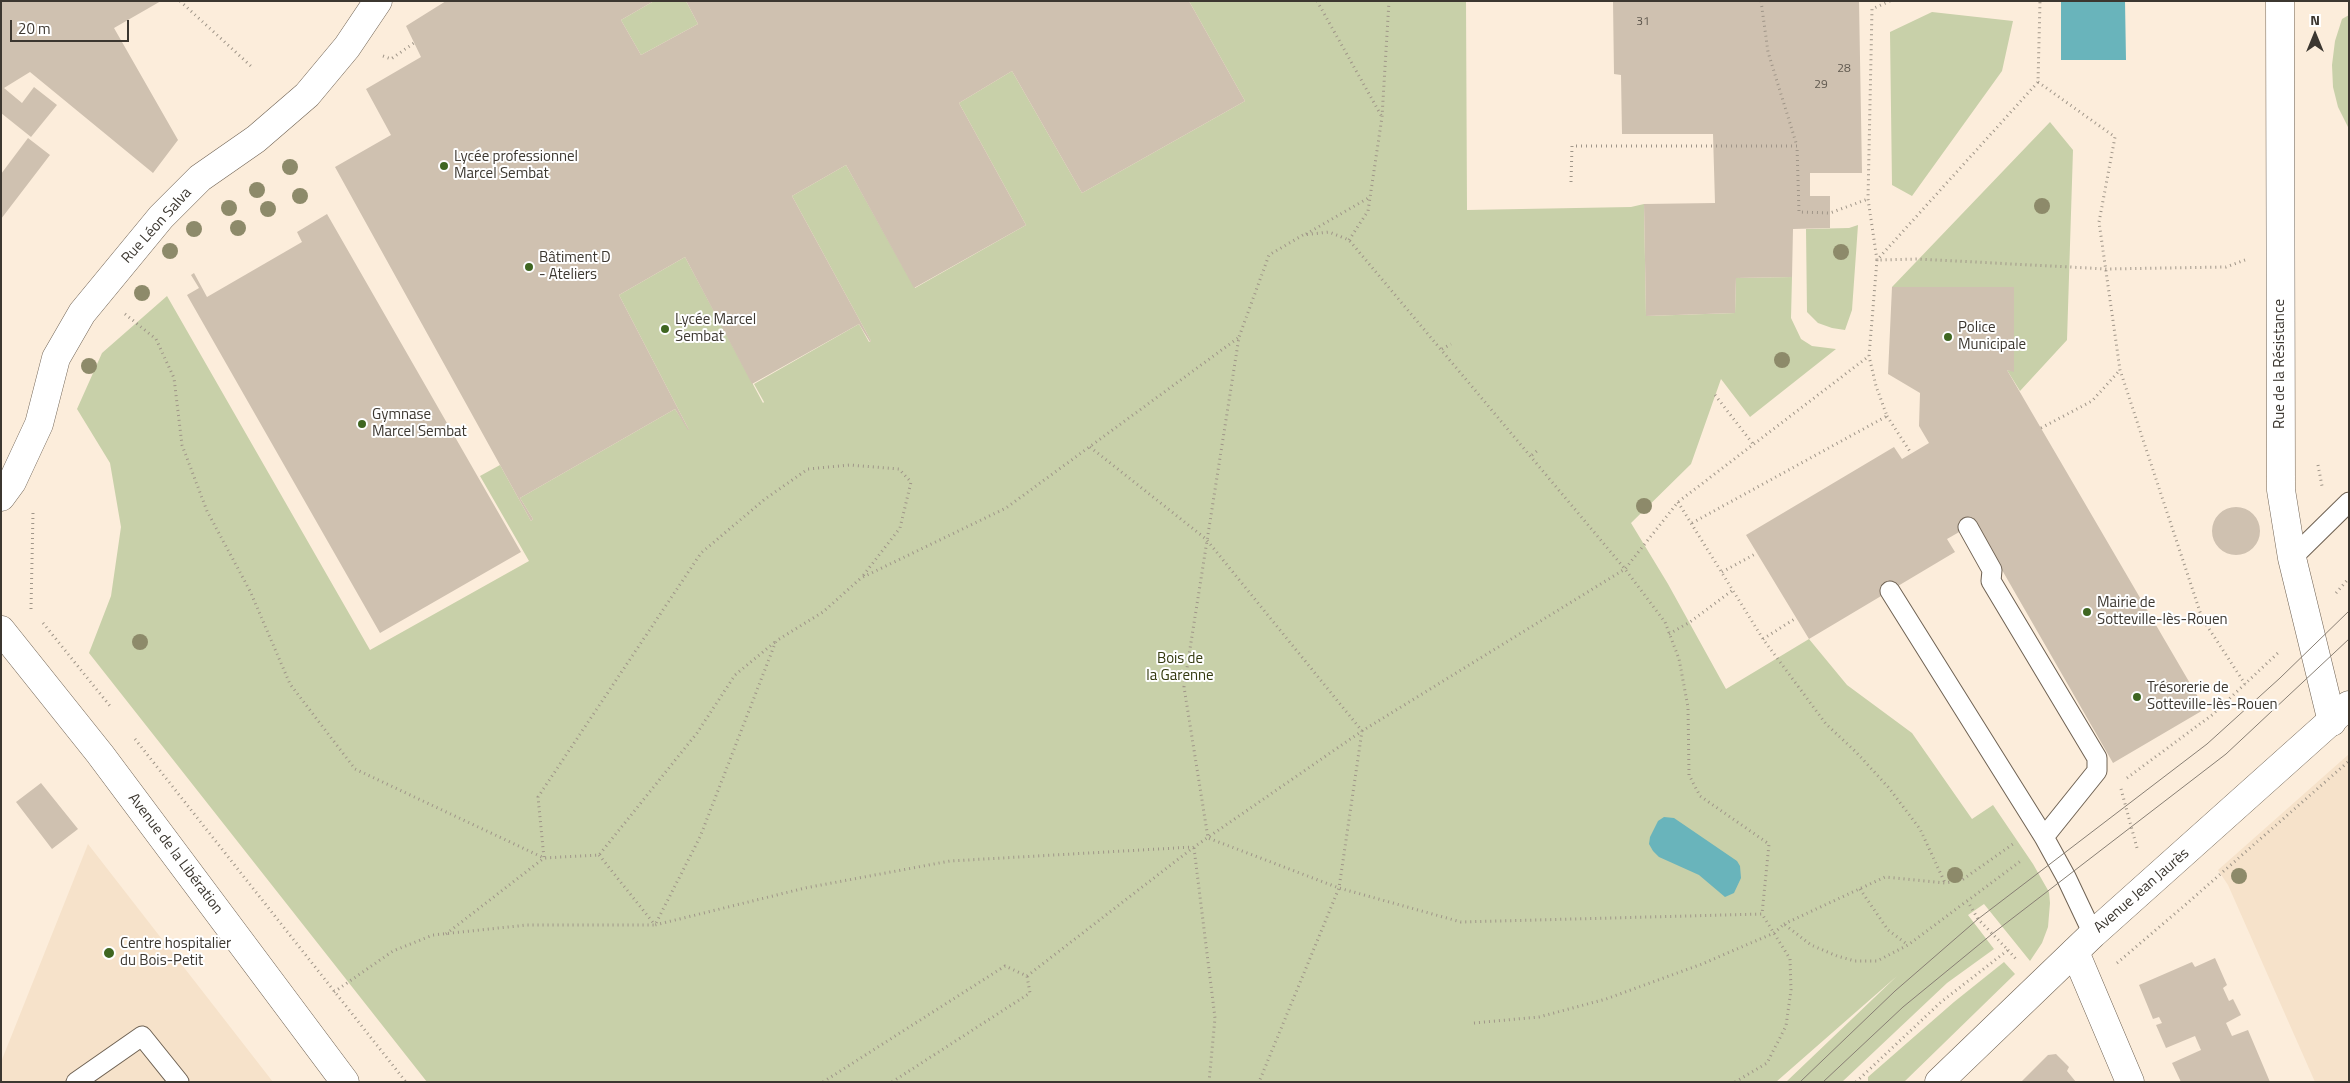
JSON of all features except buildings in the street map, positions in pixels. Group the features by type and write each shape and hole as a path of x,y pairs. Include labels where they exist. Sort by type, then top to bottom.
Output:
{"street":[{"name":"Rue Léon Salva","path":"1,497 12,482 39,424 56,358 82,313 160,217 200,178 256,139 307,95 347,47 378,1"},
{"name":"Rue de la Résistance","path":"2280,1 2281,490 2292,558 2308,624 2340,714"},
{"name":"Avenue de la Libération","path":"1,630 100,754 346,1082"},
{"name":"Avenue Jean Jaurès","path":"1938,1082 2084,943 2340,714"},
{"path":"2084,943 2089,986 2130,1082"}],"lane":[{"path":"2292,558 2349,502"},
{"path":"1968,527 1992,570 1991,581 2097,758 2097,771 2044,837"},
{"path":"1890,591 2044,837 2066,877 2084,943"},
{"path":"76,1082 142,1036 179,1082"}],"path":[{"path":"180,1 253,68"},
{"path":"1317,1 1382,117"},
{"path":"1349,240 1368,212 1382,117 1389,1"},
{"path":"1762,1 1768,52 1797,146 1799,212 1830,213 1868,199"},
{"path":"1890,1 1872,9 1868,199 1877,260 1869,356 1876,386 1888,416 1911,454"},
{"path":"1877,260 2038,82 2040,1"},
{"path":"376,54 391,59 414,43"},
{"path":"2038,82 2115,137 2099,222 2120,370 2202,618 2244,684"},
{"path":"1571,182 1572,146 1797,146"},
{"path":"1208,838 1184,687 1239,337 1269,255 1370,197"},
{"path":"1303,235 1329,232 1349,240 1626,569 1665,622 1679,658 1688,707 1689,775 1700,796 1769,844 1762,914 1790,959 1791,990 1786,1026 1767,1063 1735,1082"},
{"path":"1877,260 1918,259 2107,269"},
{"path":"123,312 156,339 174,378 182,445 207,512 250,591 290,684 355,769 544,858 598,855 697,733 735,675 776,641 823,612 861,578 900,528 911,482 899,469 850,465 808,469 765,499 701,553 538,797 544,858"},
{"path":"861,578 1006,508 1239,337"},
{"path":"1442,349 1451,344"},
{"path":"1027,976 1194,847 1362,731 1626,569 1678,502 1869,356"},
{"path":"2041,428 2092,401 2120,370"},
{"path":"1715,396 1753,444"},
{"path":"1692,523 1888,416"},
{"path":"1090,447 1206,539 1362,731 1338,888 1259,1082"},
{"path":"1532,456 1537,452"},
{"path":"1678,502 1763,639 1826,724 1856,752 1889,788 1915,822 1945,883"},
{"path":"33,510 34,527 30,608 36,614"},
{"path":"1722,572 1757,553"},
{"path":"2120,783 2212,715 2308,624 2349,578"},
{"path":"1669,634 1690,622 1734,590"},
{"path":"1763,639 1796,618"},
{"path":"41,620 113,710"},
{"path":"655,925 700,837 776,641"},
{"path":"131,734 406,1082"},
{"path":"2089,986 2184,906 2349,761"},
{"path":"2024,848 2044,837"},
{"path":"1208,838 1338,888 1461,922 1762,914"},
{"path":"1474,1022 1539,1017 1606,999 1702,964 1774,933 1784,924 1885,877 1945,883 1962,880 2014,844 2024,848"},
{"path":"334,992 393,951 433,935 527,925 655,925 806,888 950,861 1194,847"},
{"path":"1194,847 1215,1018 1209,1082"},
{"path":"1784,924 1811,945 1855,960 1877,960 1908,945 2026,858 2024,848"},
{"path":"598,855 655,925"},
{"path":"445,935 544,858"},
{"path":"1860,889 1888,930 1908,945"},
{"path":"1856,1082 1941,1002 2008,950 1978,919 1968,902"},
{"path":"822,1082 1005,966 1027,976"},
{"path":"892,1082 1030,993 1027,976"}],"shaded area":[{"path":"2349,754 2349,1082 2315,1082 2228,885 2218,870"},
{"name":"Centre hospitalier du Bois-Petit","path":"88,844 273,1082 1,1082 1,1062"}],"green space":[{"path":"654,1 686,1 698,24 641,55 621,20"},
{"name":"Bois de la Garenne","path":"1189,1 1466,1 1467,210 1631,207 1644,204 1646,316 1735,313 1736,278 1792,277 1791,318 1801,339 1812,346 1836,349 1750,417 1721,379 1691,464 1631,523 1668,584 1726,689 1809,639 1847,685 1912,733 1972,819 1993,805 2033,864 2049,892 2048,927 2042,943 2030,961 1984,904 1968,915 1994,949 1947,983 1842,1082 1786,1082 1897,976 1776,1082 427,1082 89,653 111,596 121,527 110,463 77,409 102,353 167,296 370,650 529,561 480,476 500,465 531,521 533,519 520,498 675,409 689,430 619,295 685,257 763,403 754,384 859,324 869,342 871,341 792,196 846,165 915,288 1026,225 959,103 1012,71 1082,193 1245,101"},
{"path":"1932,12 2013,21 2002,71 1912,196 1892,185 1890,32"},
{"path":"2349,15 2349,129 2338,107 2333,87 2332,65 2335,41 2342,19"},
{"path":"2050,122 2073,150 2067,340 2020,391 2007,370 2014,371 2014,287 1892,287"},
{"path":"1858,225 1852,310 1845,330 1832,328 1818,323 1807,312 1806,229 1849,228"},
{"path":"2004,962 2015,974 1904,1082 1868,1082 1868,1077 1954,1002"}],"water":[{"path":"2061,1 2125,1 2126,60 2061,60"},
{"path":"1664,817 1674,818 1737,861 1740,866 1741,878 1734,893 1725,897 1699,875 1659,857 1653,851 1649,844 1650,837 1658,821"}],"tram line":[{"path":"1800,1082 1895,991 1978,919 2207,744 2280,678 2349,611"},
{"path":"1823,1082 1903,1007 1992,934 2226,754 2349,639"}],"place":[{"name":"Lycée professionnel Marcel Sembat","path":"444,166"},
{"name":"Bâtiment D - Ateliers","path":"529,267"},
{"name":"Lycée Marcel Sembat","path":"665,329"},
{"name":"Police Municipale","path":"1948,337"},
{"name":"Gymnase Marcel Sembat","path":"362,424"},
{"name":"Mairie de Sotteville-lès-Rouen","path":"2087,612"},
{"name":"Trésorerie de Sotteville-lès-Rouen","path":"2137,697"},
{"name":"Centre hospitalier du Bois-Petit","path":"109,953"}]}
